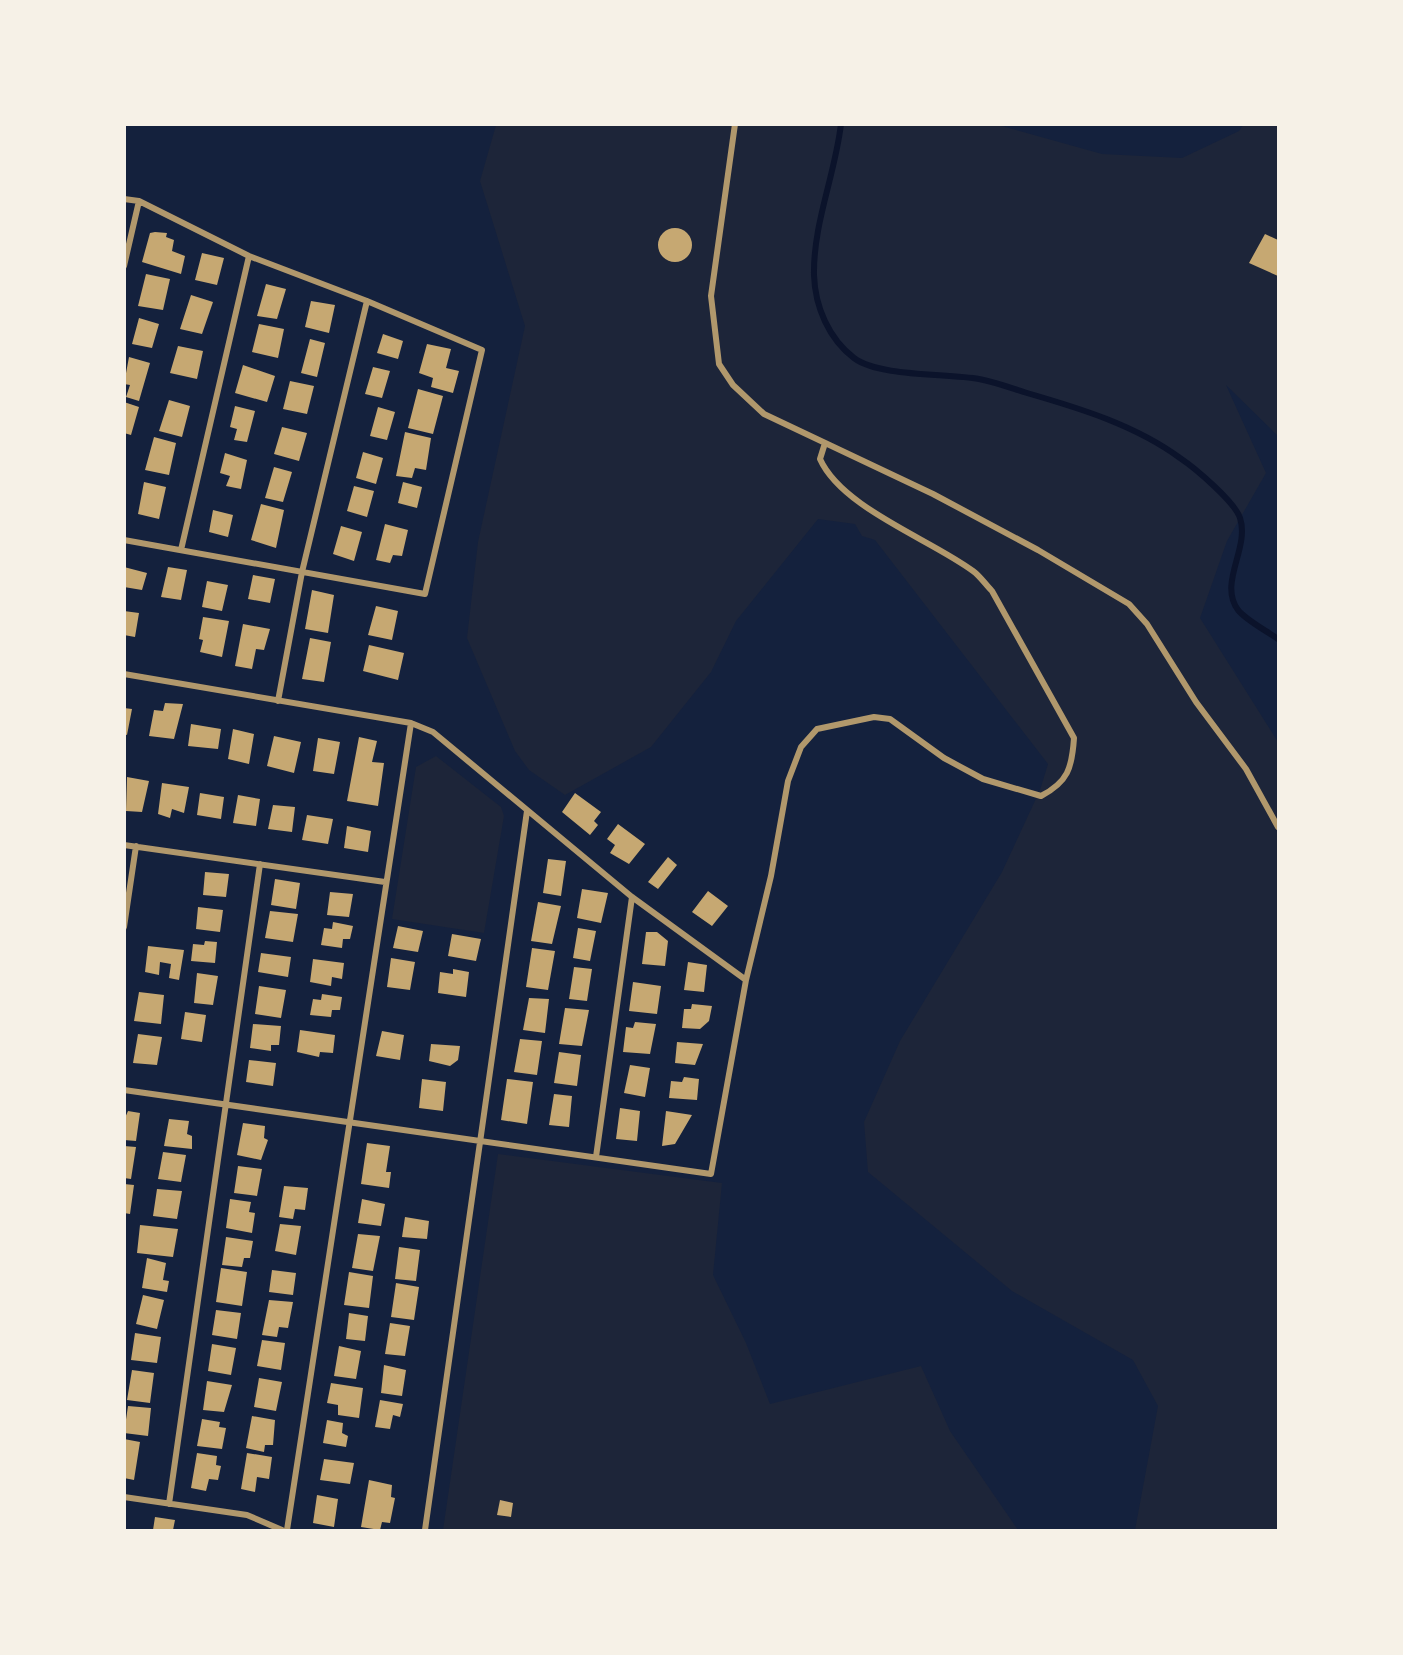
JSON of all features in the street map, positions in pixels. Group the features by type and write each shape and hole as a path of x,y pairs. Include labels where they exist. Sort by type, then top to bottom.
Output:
{"street":[{"path":"735,124 711,296 719,364 733,385 764,414 943,499 1068,567 1129,604 1147,624 1196,702 1246,769 1278,827"},
{"path":"124,199 139,201 249,256 367,301 482,350 424,594 124,540"},
{"path":"124,266 139,201"},
{"path":"181,550 249,256"},
{"path":"278,701 302,572 367,301"},
{"path":"124,1090 481,1139 711,1174 746,980 771,876 789,781 801,747 817,729 858,719 890,719 944,758 982,779 1041,796 1066,779 1073,756 1074,738 992,591 974,572 851,496 827,473 820,459 825,443"},
{"path":"124,674 411,723 433,732 632,897 746,980"},
{"path":"288,1530 411,723"},
{"path":"425,1530 527,811"},
{"path":"124,845 385,882"},
{"path":"124,927 136,846"},
{"path":"169,1504 260,864"},
{"path":"596,1157 632,897"},
{"path":"124,1497 247,1515 282,1530"}],"shaded area":[{"path":"496,125 998,125 1102,154 1182,158 1239,131 1243,125 1278,125 1278,436 1226,385 1266,473 1227,541 1200,618 1278,742 1278,1530 1135,1530 1158,1406 1133,1360 1012,1291 868,1172 864,1122 900,1041 1002,872 1040,790 1048,764 875,540 862,536 855,524 818,519 736,621 711,672 651,747 565,795 529,770 515,751 467,638 478,542 525,326 480,181"},
{"path":"436,756 501,807 504,816 484,933 392,919 416,767"},
{"path":"498,1154 722,1183 713,1275 746,1343 770,1404 921,1366 950,1431 1018,1530 443,1530"}],"building":[{"path":"675,228 687,233 692,245 687,257 675,262 663,257 658,245 663,233"},
{"path":"150,233 167,233 166,237 174,240 172,251 185,256 181,274 142,262"},
{"path":"1265,234 1278,240 1278,276 1249,263"},
{"path":"202,253 224,258 217,285 195,280"},
{"path":"146,274 170,279 163,310 138,306"},
{"path":"266,284 286,289 277,319 257,316"},
{"path":"191,295 213,302 202,334 180,329"},
{"path":"311,301 335,305 329,333 305,327"},
{"path":"139,318 159,324 152,348 132,344"},
{"path":"259,324 284,329 278,358 252,352"},
{"path":"383,334 403,341 398,359 377,353"},
{"path":"310,339 325,343 317,377 301,373"},
{"path":"427,344 451,349 446,368 459,371 453,393 431,387 433,378 419,373"},
{"path":"178,346 203,351 197,379 170,373"},
{"path":"129,357 150,363 139,401 126,397 130,385 124,384"},
{"path":"243,365 275,376 267,402 235,393"},
{"path":"373,367 390,371 382,398 365,394"},
{"path":"290,381 314,386 307,414 283,409"},
{"path":"418,389 443,396 433,434 408,428"},
{"path":"169,400 190,406 182,437 159,431"},
{"path":"124,402 139,407 131,435 124,433"},
{"path":"235,406 255,411 247,442 234,440 237,429 230,427"},
{"path":"378,407 395,412 387,440 370,436"},
{"path":"282,427 307,433 299,461 274,454"},
{"path":"405,432 431,438 426,470 415,468 412,478 396,476"},
{"path":"154,437 176,443 169,475 145,470"},
{"path":"363,452 383,458 376,484 356,478"},
{"path":"225,453 247,460 241,489 226,486 230,476 220,473"},
{"path":"274,467 292,472 283,502 265,498"},
{"path":"144,482 166,487 159,519 138,514"},
{"path":"403,482 422,487 417,508 398,503"},
{"path":"354,486 374,491 367,517 347,511"},
{"path":"261,504 284,510 276,548 251,540"},
{"path":"213,510 233,515 228,537 209,532"},
{"path":"385,524 408,530 402,556 393,555 390,563 376,560"},
{"path":"341,526 362,532 354,561 333,554"},
{"path":"124,567 147,573 142,590 124,587"},
{"path":"168,567 187,570 181,600 161,597"},
{"path":"253,575 275,579 270,603 248,599"},
{"path":"207,581 228,585 222,611 202,607"},
{"path":"312,590 334,595 328,633 305,629"},
{"path":"376,606 398,611 392,640 368,635"},
{"path":"124,611 139,613 135,637 124,635"},
{"path":"203,617 229,621 222,657 200,652 203,640 199,639"},
{"path":"243,624 270,629 264,650 256,649 252,669 235,666"},
{"path":"310,638 331,642 324,682 302,679"},
{"path":"369,645 404,653 398,680 363,671"},
{"path":"165,703 183,704 174,739 149,736 154,710 163,711"},
{"path":"124,708 132,709 127,735 124,734"},
{"path":"191,724 221,729 218,749 188,746"},
{"path":"233,729 254,734 249,764 228,759"},
{"path":"274,736 301,742 294,773 267,766"},
{"path":"359,737 377,741 372,762 384,763 378,806 347,801"},
{"path":"318,738 340,742 334,774 313,771"},
{"path":"127,777 149,781 142,812 126,811"},
{"path":"162,783 189,787 184,813 172,809 170,818 158,814"},
{"path":"200,793 224,797 221,819 197,815"},
{"path":"575,793 601,812 594,821 598,825 590,835 562,812"},
{"path":"238,795 260,799 256,826 233,823"},
{"path":"273,805 295,807 292,832 268,829"},
{"path":"307,815 333,819 328,844 302,840"},
{"path":"618,824 645,844 629,864 610,853 615,845 607,839"},
{"path":"347,826 371,831 368,852 344,848"},
{"path":"668,857 677,865 658,889 648,882"},
{"path":"548,859 566,861 561,896 543,893"},
{"path":"205,872 229,874 226,897 203,895"},
{"path":"275,879 300,883 296,909 271,905"},
{"path":"582,889 608,893 601,923 577,918"},
{"path":"708,891 728,906 712,926 692,912"},
{"path":"330,892 353,894 349,917 327,915"},
{"path":"538,902 561,906 552,944 531,941"},
{"path":"198,907 223,910 220,932 196,929"},
{"path":"270,911 298,914 293,942 265,938"},
{"path":"333,922 353,926 350,939 343,939 342,948 321,945 324,928 332,929"},
{"path":"398,926 423,931 418,952 393,948"},
{"path":"578,928 596,931 590,961 573,958"},
{"path":"646,932 657,932 668,941 665,966 642,964"},
{"path":"452,934 481,939 476,961 448,956"},
{"path":"205,941 217,942 215,963 191,961 193,944 204,945"},
{"path":"148,946 184,950 179,980 169,978 171,964 160,962 159,975 145,972"},
{"path":"532,948 555,951 548,990 526,987"},
{"path":"261,953 291,957 288,977 258,972"},
{"path":"391,958 415,962 410,990 387,987"},
{"path":"313,959 344,963 342,979 332,977 331,986 310,982"},
{"path":"688,962 707,965 704,992 684,990"},
{"path":"574,967 592,969 587,1001 569,999"},
{"path":"453,969 469,972 466,997 438,993 440,972 453,974"},
{"path":"197,973 218,976 213,1005 194,1003"},
{"path":"633,982 661,986 657,1014 629,1011"},
{"path":"259,986 286,990 281,1018 255,1014"},
{"path":"139,992 164,995 161,1024 134,1021"},
{"path":"322,994 342,997 340,1010 332,1010 331,1017 310,1015 313,999 321,1000"},
{"path":"529,998 549,999 545,1033 523,1030"},
{"path":"692,1004 712,1006 709,1021 700,1029 682,1028 684,1009 691,1009"},
{"path":"565,1008 589,1010 582,1046 559,1044"},
{"path":"185,1012 206,1015 202,1042 181,1039"},
{"path":"635,1022 656,1024 650,1054 623,1052 626,1027 633,1028"},
{"path":"253,1024 281,1026 279,1045 271,1045 271,1051 250,1048"},
{"path":"300,1030 335,1035 333,1053 320,1052 319,1057 297,1052"},
{"path":"382,1031 404,1035 400,1060 376,1056"},
{"path":"138,1034 162,1037 157,1065 133,1063"},
{"path":"520,1039 542,1041 537,1075 514,1072"},
{"path":"677,1042 703,1044 695,1065 675,1063"},
{"path":"431,1044 460,1046 458,1060 450,1066 429,1061"},
{"path":"559,1052 581,1055 577,1086 554,1083"},
{"path":"249,1060 276,1063 273,1086 246,1082"},
{"path":"630,1065 650,1068 645,1097 624,1093"},
{"path":"684,1077 699,1079 697,1100 669,1098 671,1081 682,1082"},
{"path":"422,1079 446,1082 443,1111 419,1108"},
{"path":"507,1079 533,1082 527,1124 501,1120"},
{"path":"554,1094 572,1096 569,1127 549,1125"},
{"path":"620,1108 640,1111 637,1141 616,1139"},
{"path":"128,1111 140,1113 136,1141 124,1140 124,1120"},
{"path":"666,1111 692,1115 675,1144 662,1146"},
{"path":"169,1119 189,1121 187,1134 192,1136 192,1149 164,1146"},
{"path":"243,1123 265,1126 264,1138 268,1140 261,1160 237,1155"},
{"path":"367,1143 390,1146 386,1172 391,1172 389,1188 361,1184"},
{"path":"124,1146 136,1147 131,1179 124,1178"},
{"path":"163,1152 186,1155 181,1182 158,1179"},
{"path":"238,1166 262,1169 257,1196 234,1193"},
{"path":"124,1184 134,1185 130,1214 124,1213"},
{"path":"284,1186 308,1188 305,1210 295,1209 293,1219 279,1217"},
{"path":"157,1189 182,1191 177,1219 153,1216"},
{"path":"230,1199 251,1202 249,1212 255,1213 252,1233 226,1228"},
{"path":"362,1199 385,1204 381,1226 358,1223"},
{"path":"405,1217 429,1221 427,1239 402,1237"},
{"path":"280,1224 301,1226 296,1255 275,1251"},
{"path":"140,1225 178,1229 173,1257 137,1253"},
{"path":"358,1234 380,1236 373,1271 352,1268"},
{"path":"226,1237 253,1241 250,1258 244,1258 242,1267 222,1265"},
{"path":"399,1247 420,1250 416,1281 395,1279"},
{"path":"147,1258 166,1263 163,1280 169,1281 167,1292 142,1288"},
{"path":"221,1268 247,1272 242,1306 216,1302"},
{"path":"272,1270 296,1273 293,1295 269,1292"},
{"path":"349,1272 373,1276 369,1308 344,1305"},
{"path":"396,1283 419,1287 414,1320 391,1317"},
{"path":"143,1295 164,1300 157,1329 136,1324"},
{"path":"269,1300 293,1302 288,1328 279,1327 277,1337 262,1335"},
{"path":"216,1310 241,1313 237,1339 212,1335"},
{"path":"349,1313 368,1316 365,1341 346,1339"},
{"path":"390,1323 410,1326 405,1356 385,1354"},
{"path":"135,1333 161,1337 157,1363 131,1360"},
{"path":"262,1340 285,1343 281,1370 257,1366"},
{"path":"212,1344 236,1348 231,1375 208,1371"},
{"path":"339,1346 361,1351 356,1379 334,1376"},
{"path":"384,1365 406,1370 402,1396 381,1393"},
{"path":"132,1370 154,1373 150,1403 127,1400"},
{"path":"259,1378 282,1382 276,1411 254,1407"},
{"path":"207,1381 232,1385 224,1412 203,1410"},
{"path":"331,1383 363,1388 359,1418 338,1415 338,1405 327,1403"},
{"path":"380,1400 403,1404 400,1417 393,1415 390,1429 375,1427"},
{"path":"128,1406 151,1408 148,1436 124,1433"},
{"path":"252,1416 275,1420 273,1445 265,1445 264,1452 246,1448"},
{"path":"202,1419 220,1422 219,1427 226,1428 222,1449 197,1446"},
{"path":"327,1420 343,1423 342,1433 348,1436 346,1447 323,1443"},
{"path":"124,1439 140,1442 134,1480 124,1478"},
{"path":"197,1453 217,1456 216,1465 221,1466 218,1480 209,1479 206,1491 191,1488"},
{"path":"247,1453 272,1457 269,1479 257,1477 255,1492 241,1489"},
{"path":"324,1459 354,1463 350,1484 320,1480"},
{"path":"369,1480 392,1485 391,1497 395,1498 390,1523 382,1522 380,1530 361,1527"},
{"path":"317,1495 338,1499 334,1527 313,1523"},
{"path":"500,1500 513,1503 511,1517 497,1515"},
{"path":"155,1517 175,1520 173,1530 153,1530"}],"waterway":[{"path":"841,124 817,237 814,275 817,299 825,321 837,342 854,358 865,364 896,371 965,377 997,383 1086,411 1126,427 1163,446 1195,469 1237,511 1242,529 1232,577 1233,600 1242,614 1278,639"}]}
